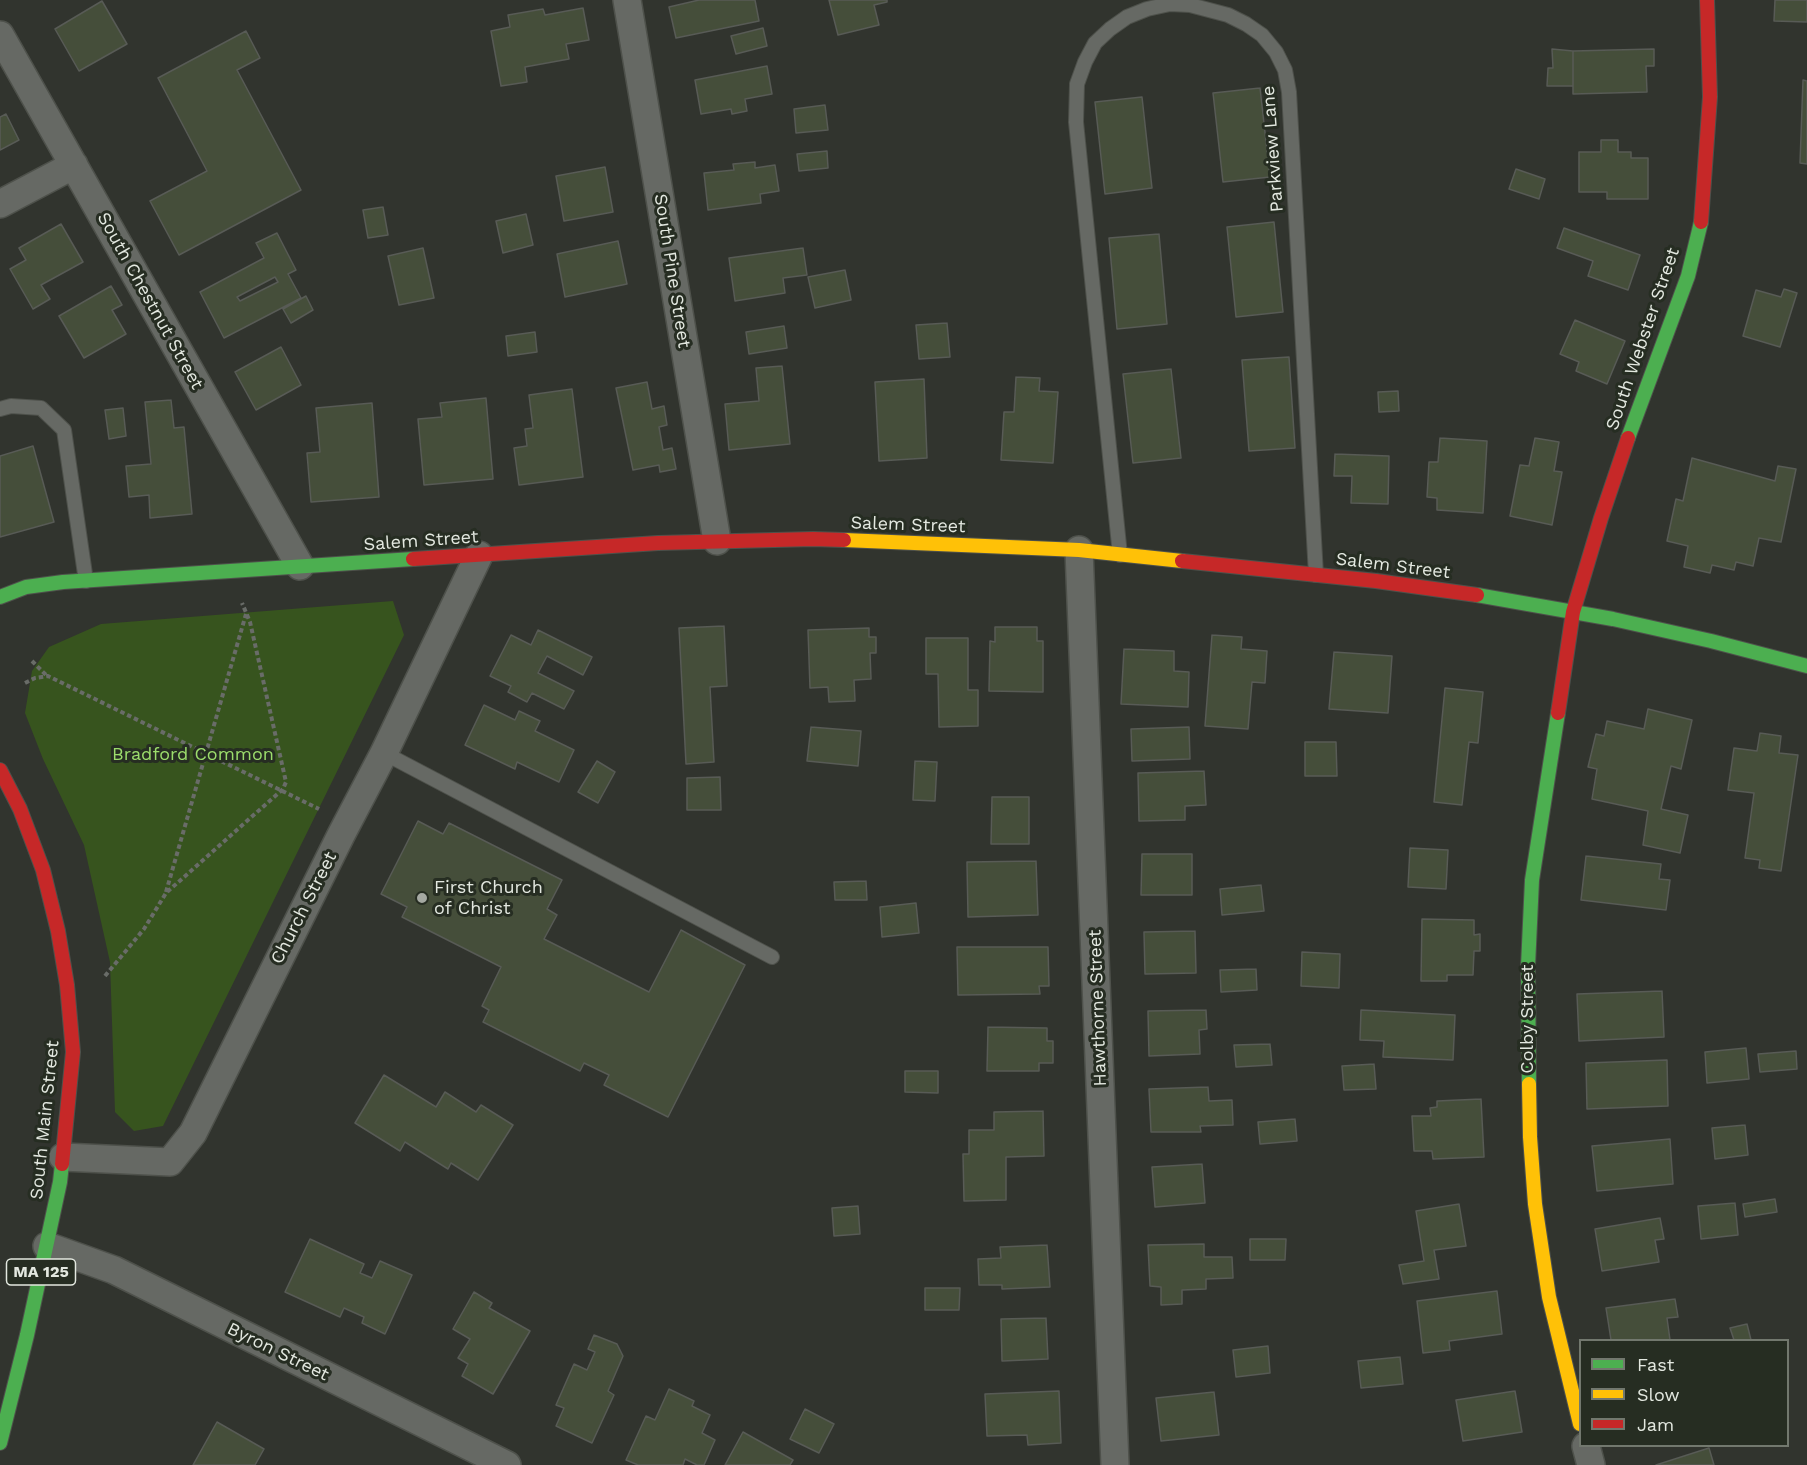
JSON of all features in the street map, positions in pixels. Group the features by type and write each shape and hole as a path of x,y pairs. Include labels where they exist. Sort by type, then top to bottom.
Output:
{"main road":[{"name":"South Webster Street","path":"1573,612 1634,420 1688,276 1701,220 1710,97 1707,0"},
{"name":"Salem Street","path":"0,597 26,588 86,581 657,543 813,539 1079,550 1217,563 1502,598 1711,641 1807,666"},
{"name":"Colby Street","path":"1573,612 1532,880 1528,966 1528,1053 1530,1137 1537,1216 1549,1297 1579,1416"},
{"name":"South Main Street","path":"0,770 20,809 43,870 58,931 67,985 73,1052 63,1157 47,1246 2,1428"}],"street":[{"name":"South Pine Street","path":"627,0 717,541"},
{"name":"South Chestnut Street","path":"0,35 300,566"},
{"path":"0,204 74,165"},
{"name":"Hawthorne Street","path":"1079,550 1115,1465"},
{"name":"Church Street","path":"63,1157 170,1162 193,1133 319,878 384,753 479,555"},
{"name":"Byron Street","path":"47,1246 114,1270 507,1465"},
{"path":"1586,1447 1591,1465"}],"lane":[{"name":"Parkview Lane","path":"1120,555 1076,122 1077,84 1095,43 1127,17 1147,9 1170,4 1190,5 1228,15 1246,24 1262,35 1276,52 1285,70 1289,92 1316,575"},
{"path":"0,409 11,406 41,408 64,430 86,581"},
{"path":"384,753 772,957"}],"path":[{"path":"166,893 283,789 286,782 250,622 242,603"},
{"path":"105,976 144,929 166,893 246,614"},
{"path":"32,661 48,676 323,810"},
{"path":"25,683 35,678 48,676"}],"green space":[{"name":"Bradford Common","path":"393,601 404,635 163,1126 134,1131 115,1112 110,962 84,845 43,759 25,713 32,671 49,647 101,624"}],"building":[{"path":"699,0 755,0 759,21 676,38 669,7"},
{"path":"829,0 887,0 887,2 874,5 879,25 838,35"},
{"path":"1775,0 1807,0 1807,22 1774,21"},
{"path":"102,1 127,44 79,71 55,29"},
{"path":"583,8 589,40 566,44 569,59 525,67 527,82 501,86 491,31 510,27 508,15 543,9 545,15"},
{"path":"763,28 767,46 736,54 731,36"},
{"path":"246,31 260,58 237,70 301,190 179,255 150,201 207,171 158,78"},
{"path":"1552,49 1573,51 1573,86 1547,86 1548,68 1553,68"},
{"path":"1654,49 1654,66 1646,66 1647,92 1573,94 1573,51"},
{"path":"767,66 772,94 745,99 747,111 732,114 731,109 701,114 695,80"},
{"path":"1803,80 1807,81 1807,164 1800,163"},
{"path":"1260,88 1270,177 1223,182 1213,93"},
{"path":"1142,97 1152,188 1105,194 1095,102"},
{"path":"825,105 828,130 796,133 794,109"},
{"path":"6,114 19,140 0,150 0,117"},
{"path":"1601,140 1618,140 1618,152 1631,152 1631,158 1648,158 1648,199 1607,199 1607,192 1579,192 1579,152 1601,152"},
{"path":"827,151 828,168 799,171 797,154"},
{"path":"755,162 755,168 775,165 779,191 760,194 761,203 708,210 704,173 734,170 733,164"},
{"path":"605,167 613,212 564,221 556,176"},
{"path":"1516,169 1545,179 1539,199 1509,189"},
{"path":"383,207 388,235 368,238 363,210"},
{"path":"526,214 533,245 503,253 496,221"},
{"path":"1274,222 1283,312 1236,317 1227,227"},
{"path":"61,224 83,262 41,285 50,299 33,309 10,269 26,260 19,248"},
{"path":"1564,228 1640,255 1628,290 1588,276 1593,261 1557,248"},
{"path":"277,233 296,270 288,274 301,298 224,338 200,292 264,258 256,243","holes":["275,277 278,282 240,301 237,297"]},
{"path":"1159,234 1167,324 1117,329 1109,238"},
{"path":"618,241 627,284 565,297 557,254"},
{"path":"423,248 434,298 399,305 388,256"},
{"path":"803,248 807,275 783,278 785,293 735,301 729,258"},
{"path":"845,270 851,300 815,308 808,277"},
{"path":"111,286 122,305 112,310 126,334 84,358 59,316"},
{"path":"1784,289 1797,293 1780,347 1743,336 1756,290 1781,297"},
{"path":"306,296 313,310 291,323 283,309"},
{"path":"1575,320 1625,341 1607,384 1576,371 1579,362 1560,354"},
{"path":"947,323 950,357 919,359 916,325"},
{"path":"784,326 787,348 749,354 746,332"},
{"path":"535,332 537,352 508,356 506,336"},
{"path":"281,347 301,385 256,410 235,372"},
{"path":"1289,357 1295,448 1249,451 1242,360"},
{"path":"782,366 790,444 729,450 725,404 759,401 756,368"},
{"path":"1171,369 1181,458 1133,463 1123,374"},
{"path":"1016,377 1040,378 1039,391 1058,392 1053,463 1001,460 1004,412 1014,412"},
{"path":"924,379 927,458 879,461 875,382"},
{"path":"647,382 652,409 664,406 667,425 659,427 663,450 672,448 676,469 660,472 659,465 633,470 616,388"},
{"path":"572,389 583,477 519,485 514,448 527,446 525,429 533,428 529,395"},
{"path":"1398,391 1399,411 1379,412 1378,392"},
{"path":"486,398 493,479 424,485 418,419 442,417 440,403"},
{"path":"171,400 174,428 184,427 192,514 150,518 149,495 129,497 126,466 151,464 145,402"},
{"path":"372,403 379,497 311,502 307,453 320,452 316,408"},
{"path":"123,408 126,436 109,439 105,410"},
{"path":"1440,438 1487,441 1483,513 1437,510 1437,498 1427,497 1429,462 1438,462"},
{"path":"1535,438 1559,442 1554,471 1562,472 1552,525 1510,516 1520,465 1529,466"},
{"path":"33,446 54,522 0,537 0,456"},
{"path":"1335,454 1389,456 1388,504 1351,503 1352,476 1334,476"},
{"path":"1692,458 1775,481 1778,466 1796,469 1781,542 1759,538 1753,566 1736,562 1734,570 1712,565 1710,573 1684,567 1688,546 1667,541 1676,499 1683,501"},
{"path":"724,626 727,686 710,687 714,762 686,764 679,628"},
{"path":"995,627 1037,627 1037,641 1043,641 1043,692 989,691 990,641 995,642"},
{"path":"869,628 869,637 876,637 876,653 870,653 871,679 854,680 855,701 829,702 828,687 810,688 808,630"},
{"path":"538,630 592,657 583,675 547,656 538,673 574,691 564,709 532,693 527,702 508,692 511,686 490,676 511,635 531,645"},
{"path":"1212,635 1242,637 1241,649 1267,651 1265,683 1252,682 1248,729 1205,726"},
{"path":"926,638 968,638 968,690 978,690 978,726 939,727 938,674 926,674"},
{"path":"1124,649 1174,651 1174,671 1189,672 1188,707 1121,704"},
{"path":"1334,652 1392,656 1388,713 1329,709"},
{"path":"1445,688 1483,692 1478,743 1469,742 1462,805 1434,802"},
{"path":"484,705 515,720 519,711 540,721 535,731 574,750 559,782 517,762 515,769 465,745"},
{"path":"1648,709 1692,720 1681,769 1671,766 1661,809 1688,815 1680,853 1643,845 1648,811 1592,799 1597,769 1588,767 1596,734 1604,736 1607,721 1644,729"},
{"path":"811,727 861,731 858,766 807,761"},
{"path":"1189,727 1190,759 1132,761 1131,729"},
{"path":"1760,733 1781,736 1779,753 1798,755 1781,871 1759,868 1760,860 1745,858 1754,793 1728,790 1734,748 1757,751"},
{"path":"1305,742 1336,742 1337,776 1305,776"},
{"path":"597,761 615,772 598,803 578,792"},
{"path":"915,761 937,762 935,801 913,800"},
{"path":"1204,771 1206,805 1185,806 1185,820 1139,821 1138,773"},
{"path":"720,777 721,810 687,810 687,778"},
{"path":"992,797 1029,797 1029,844 991,844"},
{"path":"418,821 443,834 449,823 562,880 547,909 557,915 544,939 649,992 681,930 745,965 668,1117 604,1085 609,1075 584,1063 580,1071 483,1022 489,1010 482,1006 501,967 402,917 407,907 381,894"},
{"path":"1410,848 1448,850 1446,889 1408,887"},
{"path":"1142,854 1192,854 1192,895 1141,895"},
{"path":"1586,856 1661,864 1659,879 1670,880 1666,910 1581,900"},
{"path":"1036,861 1038,915 968,917 967,862"},
{"path":"866,881 867,900 835,900 834,882"},
{"path":"1261,885 1264,911 1222,915 1220,889"},
{"path":"916,903 919,933 882,937 880,907"},
{"path":"1422,919 1474,920 1474,935 1480,934 1480,951 1474,951 1473,975 1447,975 1447,981 1421,981"},
{"path":"1195,931 1196,973 1145,974 1144,932"},
{"path":"957,947 1048,947 1049,986 1039,986 1040,994 958,995"},
{"path":"1302,952 1340,954 1339,988 1301,986"},
{"path":"1256,969 1257,990 1221,992 1220,970"},
{"path":"1662,991 1664,1037 1579,1041 1577,994"},
{"path":"1206,1010 1207,1029 1199,1030 1200,1054 1149,1056 1148,1011"},
{"path":"1361,1010 1455,1015 1453,1060 1383,1057 1384,1041 1360,1040"},
{"path":"988,1027 1047,1028 1047,1041 1053,1041 1053,1063 1039,1063 1039,1071 987,1071"},
{"path":"1270,1044 1272,1065 1236,1067 1234,1045"},
{"path":"1746,1048 1749,1079 1707,1083 1705,1052"},
{"path":"1796,1051 1797,1069 1760,1072 1758,1054"},
{"path":"1667,1060 1668,1106 1587,1109 1586,1063"},
{"path":"1374,1064 1376,1089 1344,1090 1342,1066"},
{"path":"905,1071 938,1071 938,1093 905,1092"},
{"path":"384,1075 436,1107 445,1092 476,1112 481,1105 513,1125 478,1180 451,1163 448,1169 405,1142 400,1151 355,1123"},
{"path":"1208,1087 1209,1101 1232,1100 1233,1125 1200,1126 1201,1132 1151,1132 1149,1089"},
{"path":"1481,1099 1484,1157 1433,1159 1432,1151 1414,1151 1412,1116 1431,1116 1430,1108 1437,1107 1437,1101"},
{"path":"1043,1111 1044,1156 1006,1157 1006,1200 964,1201 963,1154 969,1154 969,1130 994,1130 994,1112"},
{"path":"1295,1119 1297,1141 1260,1144 1258,1122"},
{"path":"1745,1125 1748,1155 1715,1159 1712,1128"},
{"path":"1670,1139 1673,1184 1597,1191 1592,1146"},
{"path":"1202,1164 1205,1203 1155,1207 1152,1167"},
{"path":"1775,1199 1777,1212 1745,1217 1743,1204"},
{"path":"1735,1203 1738,1235 1701,1239 1698,1206"},
{"path":"1459,1204 1466,1246 1434,1250 1439,1279 1403,1284 1399,1265 1424,1261 1416,1211"},
{"path":"858,1206 860,1234 834,1236 832,1208"},
{"path":"1660,1218 1664,1239 1655,1240 1659,1262 1602,1271 1595,1229"},
{"path":"310,1239 364,1264 360,1273 372,1278 380,1261 412,1275 385,1334 362,1323 364,1317 344,1308 340,1317 285,1292"},
{"path":"1250,1239 1286,1239 1285,1260 1250,1260"},
{"path":"1204,1244 1204,1257 1232,1257 1233,1278 1206,1279 1206,1289 1182,1290 1182,1304 1161,1305 1161,1287 1150,1286 1148,1245"},
{"path":"1047,1245 1050,1287 1002,1289 1002,1285 979,1285 978,1259 1001,1258 1000,1247"},
{"path":"925,1288 960,1288 959,1310 925,1310"},
{"path":"1497,1291 1502,1334 1449,1341 1450,1350 1423,1353 1417,1301"},
{"path":"474,1292 492,1303 489,1308 530,1331 493,1394 462,1376 468,1364 458,1358 470,1339 453,1329"},
{"path":"1675,1299 1678,1317 1667,1318 1670,1339 1611,1339 1606,1308"},
{"path":"1046,1318 1048,1359 1002,1361 1001,1319"},
{"path":"1747,1324 1751,1339 1734,1339 1730,1328"},
{"path":"594,1335 617,1344 623,1356 608,1391 614,1395 592,1443 556,1426 564,1408 556,1405 574,1364 587,1370 595,1352 588,1349"},
{"path":"1268,1346 1270,1373 1236,1377 1233,1350"},
{"path":"1400,1357 1403,1384 1361,1388 1358,1361"},
{"path":"669,1389 694,1401 692,1406 710,1415 702,1433 715,1440 704,1465 697,1465 685,1459 683,1465 638,1465 626,1460 646,1416 655,1420"},
{"path":"1059,1391 1061,1443 1028,1445 1027,1435 987,1436 985,1394"},
{"path":"1515,1391 1522,1432 1463,1441 1456,1400"},
{"path":"1214,1392 1219,1435 1161,1441 1156,1398"},
{"path":"805,1409 834,1424 819,1453 790,1439"},
{"path":"217,1422 264,1449 255,1465 193,1465"},
{"path":"743,1432 793,1460 790,1465 725,1465"},
{"path":"1709,1448 1714,1465 1656,1465"}],"traffic: fast":[{"path":"1628,438 1688,276 1701,222"},
{"path":"0,597 26,587 63,582 413,559"},
{"path":"1477,595 1613,619 1807,666"},
{"path":"1529,1084 1528,966 1532,880 1558,713"},
{"path":"0,1443 27,1335 62,1164"}],"traffic: slow":[{"path":"844,540 1079,550 1182,561"},
{"path":"1529,1084 1535,1204 1549,1297 1579,1420"}],"traffic: jam":[{"path":"1701,222 1710,97 1707,0"},
{"path":"1558,713 1573,612 1628,438"},
{"path":"413,559 658,543 844,540"},
{"path":"1182,561 1376,581 1477,595"},
{"path":"0,770 20,809 43,870 58,931 67,985 73,1052 62,1164"}],"place":[{"name":"First Church of Christ","path":"422,898"}]}
